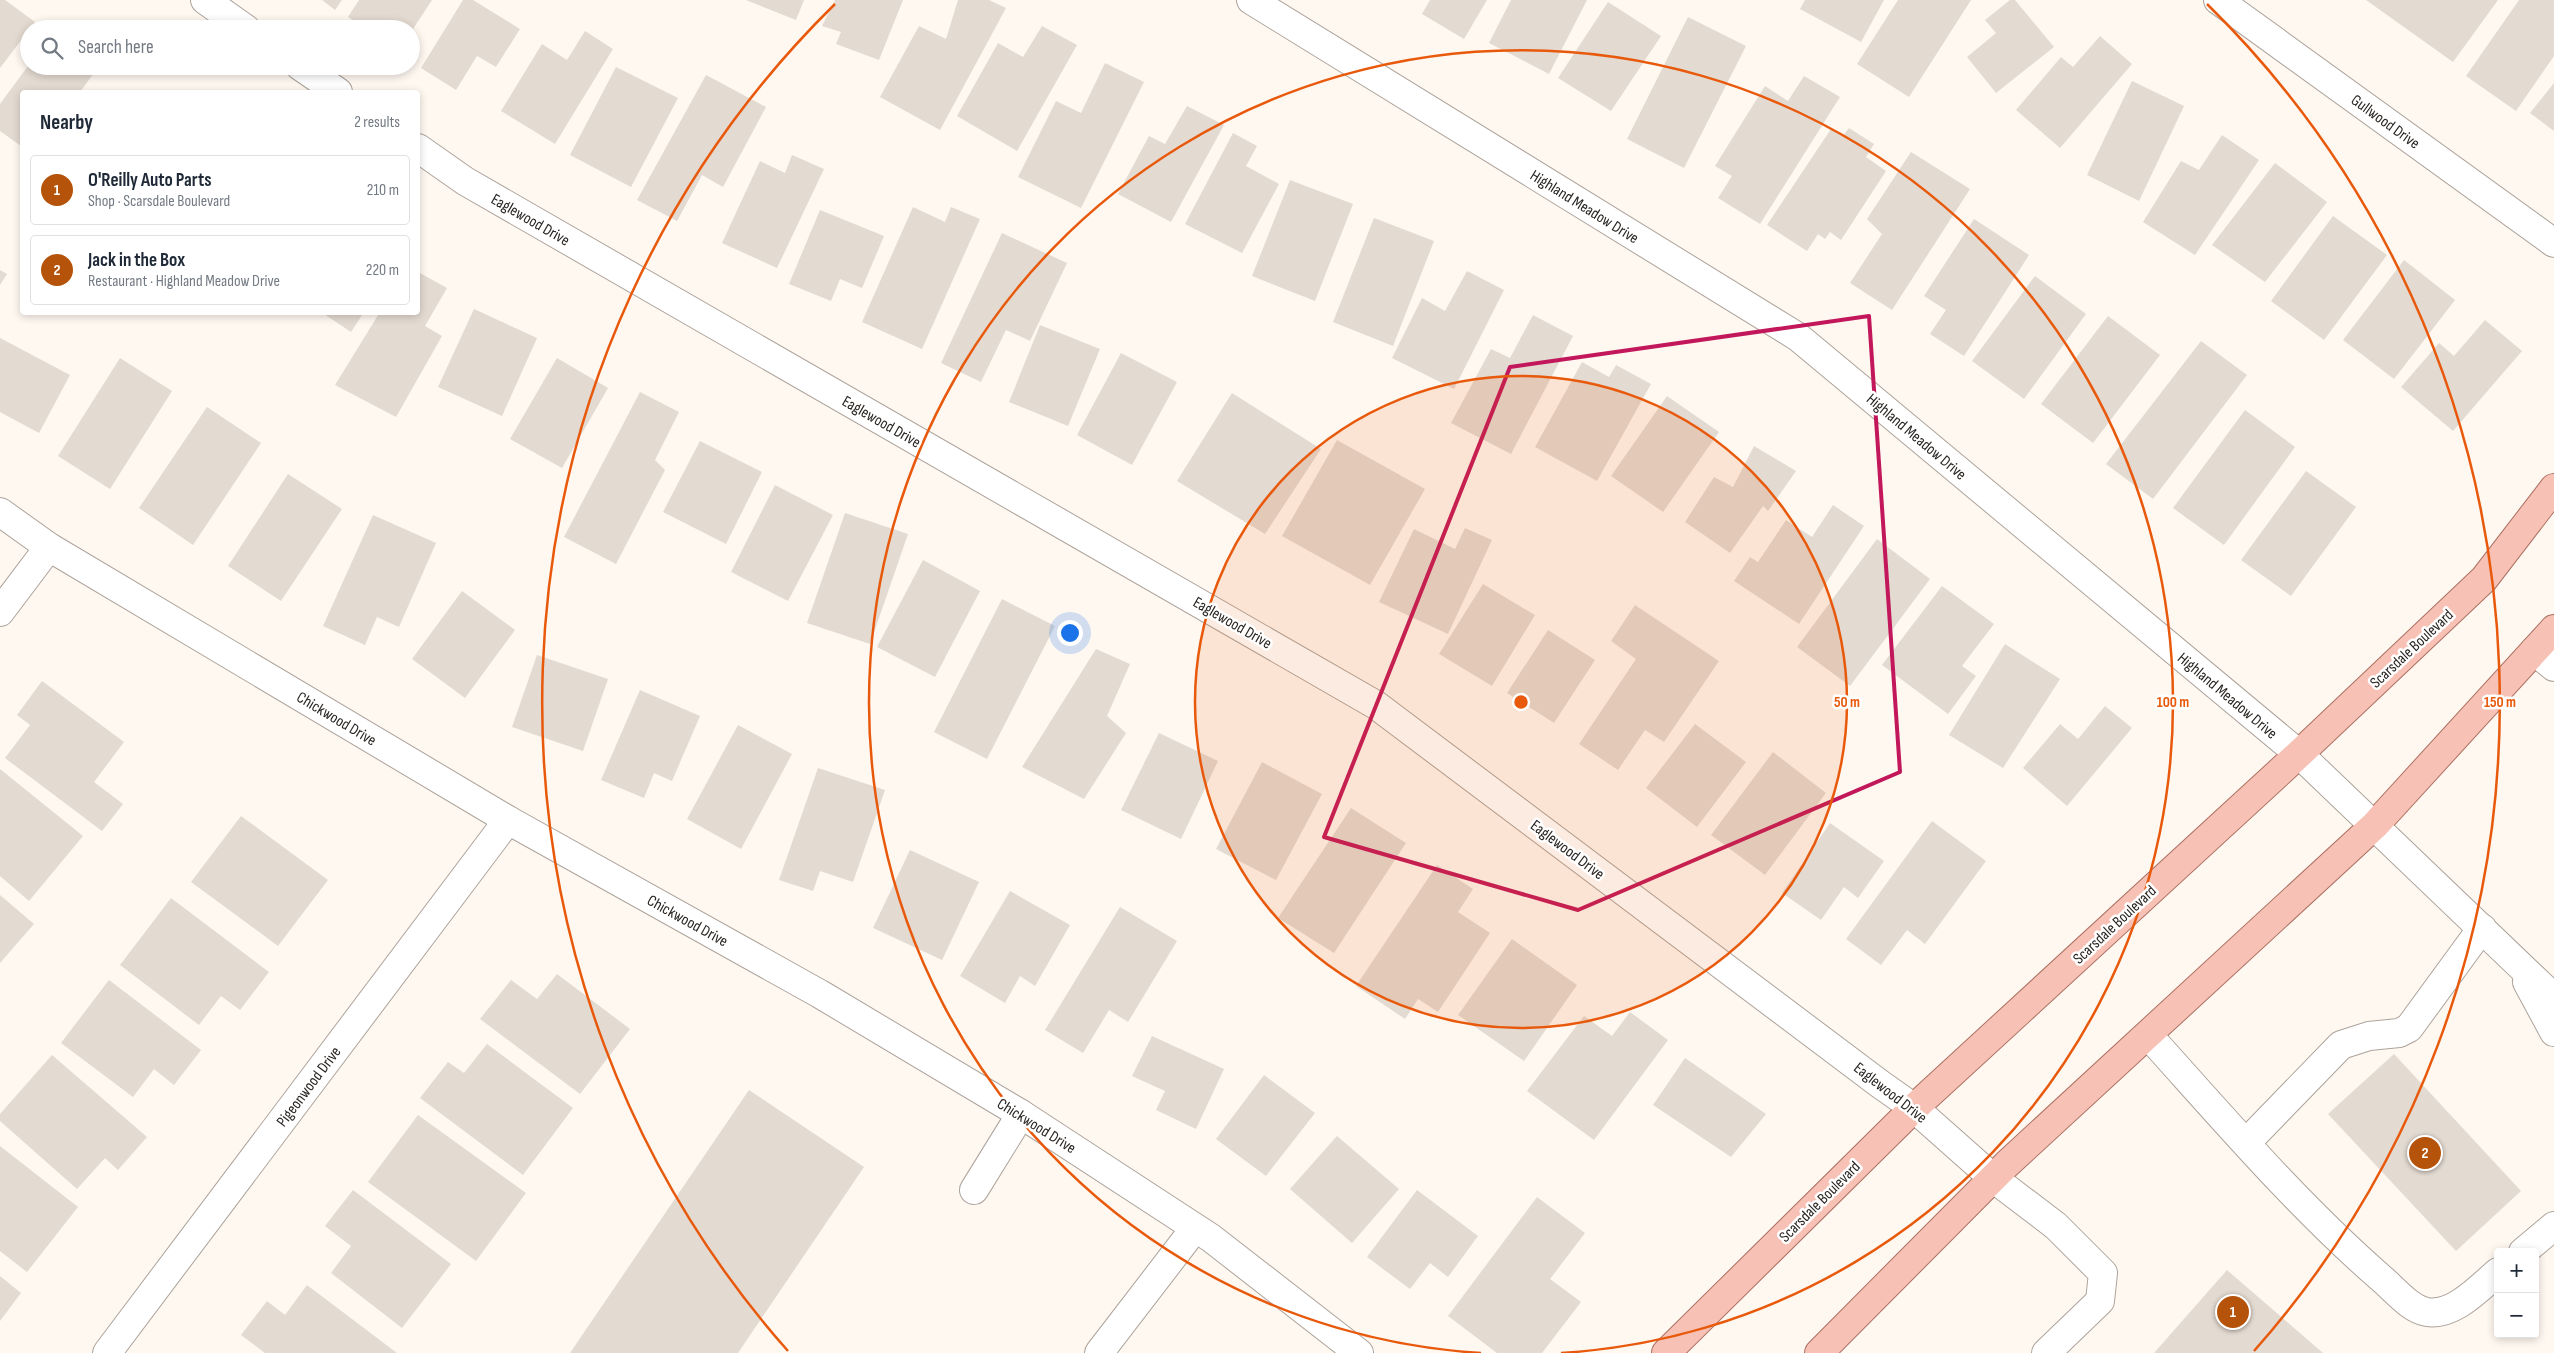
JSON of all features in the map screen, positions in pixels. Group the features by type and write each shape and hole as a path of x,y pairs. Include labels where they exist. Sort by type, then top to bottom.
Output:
{"main road":[{"name":"Scarsdale Boulevard","path":"1666,1353 1914,1108 2299,754 2484,579 2554,488"},
{"path":"1819,1353 1994,1178 2375,825 2544,659 2554,629"}],"street":[{"path":"205,0 233,20"},
{"name":"Highland Meadow Drive","path":"1251,0 1798,337 2299,754 2554,998"},
{"name":"Gullwood Drive","path":"2218,0 2554,243"},
{"path":"313,75 335,90"},
{"name":"Eaglewood Drive","path":"420,149 465,181 1376,705 1914,1108 1994,1178 2056,1226 2102,1272 2100,1301 2046,1353"},
{"name":"Chickwood Drive","path":"0,512 49,548 508,820 820,994 1021,1114 1195,1228 1359,1353"},
{"path":"0,612 49,548"},
{"name":"Pigeonwood Drive","path":"107,1353 508,820"},
{"path":"2246,1143 2341,1045 2369,1036 2399,1033 2409,1028 2482,928"},
{"name":"Highland Meadow Drive","path":"2515,961 2554,1032"},
{"path":"2148,1035 2246,1143 2349,1250 2416,1309 2440,1313 2463,1301 2494,1275"},
{"path":"974,1190 1021,1114"},
{"path":"2528,1248 2554,1226"},
{"path":"1099,1353 1195,1228"}],"highlighted area":[{"path":"1869,316 1900,772 1578,910 1324,837 1510,367"}],"building":[{"path":"0,0 5,0 32,20 20,20 20,42 0,68"},
{"path":"322,0 342,0 335,10"},
{"path":"359,0 432,0 419,20 352,20 348,17"},
{"path":"463,0 473,0 520,29 496,67 477,56 456,90 421,68"},
{"path":"746,0 804,0 796,20"},
{"path":"835,0 903,0 879,60 836,44 841,32 822,26"},
{"path":"958,0 989,0 1006,8 940,130 880,97 919,26 946,39"},
{"path":"1430,0 1487,0 1464,39 1422,14"},
{"path":"1511,0 1587,0 1549,74 1489,43"},
{"path":"1805,0 1884,0 1861,42 1800,9"},
{"path":"1898,0 1971,0 1909,97 1857,64"},
{"path":"2010,0 2015,0 2054,47 1996,93 1967,57 1996,33 1985,20"},
{"path":"2366,0 2498,0 2453,62"},
{"path":"2519,0 2554,0 2554,56 2516,111 2466,76"},
{"path":"1608,2 1661,36 1611,111 1558,78"},
{"path":"1688,17 1746,46 1684,168 1627,139"},
{"path":"1042,26 1077,45 1017,151 957,116 998,43 1023,57"},
{"path":"585,31 613,49 555,144 501,111 542,44 567,60"},
{"path":"2100,36 2132,64 2060,148 2016,110 2061,57 2073,67"},
{"path":"1105,63 1144,82 1081,208 1018,177 1056,101 1081,113"},
{"path":"616,67 678,98 631,187 570,155"},
{"path":"21,75 92,75 81,90 20,90 20,145 0,131 0,104"},
{"path":"706,75 766,107 723,187 702,175 677,221 637,200"},
{"path":"1804,76 1840,97 1760,224 1718,198 1732,176 1715,166 1765,86 1788,101"},
{"path":"2132,81 2184,106 2139,201 2087,175"},
{"path":"2554,83 2554,131 2530,113"},
{"path":"1187,106 1224,125 1171,222 1118,194 1149,136 1165,144"},
{"path":"1849,128 1874,144 1866,157 1886,171 1841,240 1830,232 1825,239 1818,234 1807,251 1767,225 1831,129 1843,136"},
{"path":"1233,133 1257,146 1246,166 1279,184 1242,253 1185,224"},
{"path":"2222,135 2259,160 2195,255 2143,222 2181,161 2199,170"},
{"path":"1911,152 1970,189 1892,310 1850,283 1882,234 1867,219"},
{"path":"792,155 824,169 777,268 722,243 760,161 785,173"},
{"path":"2275,163 2327,202 2265,282 2212,245"},
{"path":"1290,180 1353,204 1315,301 1252,276"},
{"path":"913,207 945,222 951,207 980,219 922,349 862,322"},
{"path":"820,210 884,236 862,288 840,279 831,301 789,284"},
{"path":"2333,216 2387,255 2324,340 2271,301"},
{"path":"1374,218 1434,241 1393,346 1333,322"},
{"path":"1974,219 2029,255 1964,356 1930,334 1946,310 1924,296"},
{"path":"1002,233 1067,263 1030,341 1006,330 981,382 941,363"},
{"path":"2404,260 2455,300 2394,379 2343,340"},
{"path":"0,270 7,274 0,285"},
{"path":"1467,271 1504,290 1454,389 1392,358 1422,298 1445,311"},
{"path":"420,273 447,288 425,326 442,336 396,417 335,385 378,315 420,315"},
{"path":"2035,276 2086,314 2024,399 1972,361"},
{"path":"474,309 537,338 502,416 438,387"},
{"path":"326,315 362,315 351,332"},
{"path":"1533,315 1573,336 1511,454 1451,423 1491,349 1510,358"},
{"path":"2108,316 2160,355 2093,443 2041,404"},
{"path":"2485,320 2522,351 2453,431 2401,387 2439,343 2454,356"},
{"path":"1040,325 1100,349 1068,426 1009,402"},
{"path":"0,338 70,375 39,433 0,412"},
{"path":"2201,341 2247,375 2153,499 2106,464"},
{"path":"1121,353 1177,382 1132,465 1077,435"},
{"path":"120,358 172,391 110,489 58,456"},
{"path":"557,358 608,388 562,468 510,439"},
{"path":"1582,362 1609,377 1616,365 1651,384 1597,481 1535,447"},
{"path":"640,392 679,412 655,460 665,470 616,564 564,537"},
{"path":"1232,393 1321,449 1265,534 1177,481"},
{"path":"1667,396 1719,432 1663,512 1611,476"},
{"path":"207,407 261,443 193,545 139,508"},
{"path":"2245,410 2295,447 2224,545 2173,508"},
{"path":"1337,440 1425,489 1370,585 1282,536"},
{"path":"700,441 762,472 726,544 663,512"},
{"path":"1754,446 1796,471 1768,511 1763,506 1730,553 1685,522 1714,477 1733,487"},
{"path":"2306,471 2356,507 2291,596 2241,560"},
{"path":"288,474 342,509 281,601 228,566"},
{"path":"775,485 833,515 788,601 731,572"},
{"path":"1833,505 1864,526 1799,624 1734,581 1750,557 1758,562 1786,520 1812,537"},
{"path":"845,513 908,534 870,644 807,623"},
{"path":"373,515 436,543 399,627 377,617 365,645 323,626"},
{"path":"1465,528 1492,540 1448,634 1379,602 1414,529 1455,549"},
{"path":"1877,539 1930,579 1850,686 1797,647"},
{"path":"923,560 980,591 935,677 877,647"},
{"path":"1483,584 1535,615 1492,686 1439,654"},
{"path":"1942,586 1994,624 1962,666 1976,676 1948,714 1882,665"},
{"path":"462,591 515,630 465,698 412,659"},
{"path":"1002,599 1055,626 987,759 934,732"},
{"path":"1635,605 1719,661 1664,742 1645,730 1618,770 1579,744 1636,659 1611,641"},
{"path":"1548,630 1595,660 1554,723 1507,693"},
{"path":"2005,644 2060,679 2003,768 1949,735"},
{"path":"1096,649 1130,664 1107,716 1126,733 1084,799 1022,767"},
{"path":"537,655 608,679 583,751 512,727"},
{"path":"42,681 124,742 94,782 123,804 102,831 5,758 30,725 17,715"},
{"path":"640,690 700,716 672,781 654,773 644,798 601,780"},
{"path":"2105,706 2132,728 2067,806 2023,768 2060,724 2078,739"},
{"path":"1695,724 1746,762 1697,827 1646,788"},
{"path":"738,725 792,754 741,849 687,819"},
{"path":"1159,733 1218,761 1181,839 1121,810"},
{"path":"1773,752 1826,793 1765,875 1711,835"},
{"path":"1262,762 1322,794 1276,880 1216,849"},
{"path":"818,768 885,790 853,882 820,871 813,891 779,880"},
{"path":"0,769 83,836 29,901 0,876"},
{"path":"1351,808 1406,843 1334,953 1278,918"},
{"path":"241,816 328,880 278,946 191,882"},
{"path":"1932,821 1986,861 1925,944 1907,930 1881,965 1846,939"},
{"path":"1830,823 1884,861 1858,898 1844,887 1821,920 1782,893"},
{"path":"910,850 979,882 942,960 873,928"},
{"path":"1437,865 1473,889 1458,912 1490,933 1438,1012 1418,999 1405,1019 1356,986"},
{"path":"1010,891 1070,925 1035,986 1020,976 1005,1003 960,976"},
{"path":"0,895 34,924 0,963"},
{"path":"171,898 269,972 240,1010 221,996 199,1025 120,965"},
{"path":"1120,907 1177,941 1128,1022 1109,1010 1083,1053 1045,1030"},
{"path":"1512,939 1577,985 1524,1061 1458,1015"},
{"path":"557,974 630,1029 580,1094 480,1019 511,980 537,999"},
{"path":"109,980 201,1050 174,1085 154,1069 133,1097 61,1043"},
{"path":"1630,1012 1668,1040 1594,1140 1527,1091 1584,1016 1612,1036"},
{"path":"1152,1036 1224,1069 1196,1129 1156,1110 1165,1091 1132,1076"},
{"path":"487,1044 573,1108 523,1175 420,1098 448,1062 464,1073"},
{"path":"2394,1054 2521,1191 2456,1251 2328,1114"},
{"path":"52,1055 147,1137 118,1170 105,1158 77,1189 0,1121 0,1114"},
{"path":"1685,1058 1766,1114 1731,1157 1653,1105"},
{"path":"1264,1075 1315,1113 1266,1176 1216,1139"},
{"path":"749,1090 864,1167 738,1353 570,1353"},
{"path":"418,1115 526,1193 476,1261 368,1182"},
{"path":"1337,1136 1399,1189 1352,1243 1290,1189"},
{"path":"0,1146 78,1207 27,1272 0,1251"},
{"path":"353,1190 451,1264 402,1328 331,1273 351,1246 325,1226"},
{"path":"1417,1190 1478,1236 1448,1277 1430,1263 1410,1289 1367,1257"},
{"path":"1537,1197 1585,1233 1550,1279 1581,1302 1542,1353 1497,1353 1448,1316"},
{"path":"2227,1270 2323,1353 2154,1353"},
{"path":"0,1276 21,1293 0,1321"},
{"path":"307,1285 397,1353 265,1353 241,1335 267,1301 285,1315"}],"place":[{"name":"Jack in the Box","path":"2425,1153"},
{"name":"O'Reilly Auto Parts","path":"2233,1312"}]}
